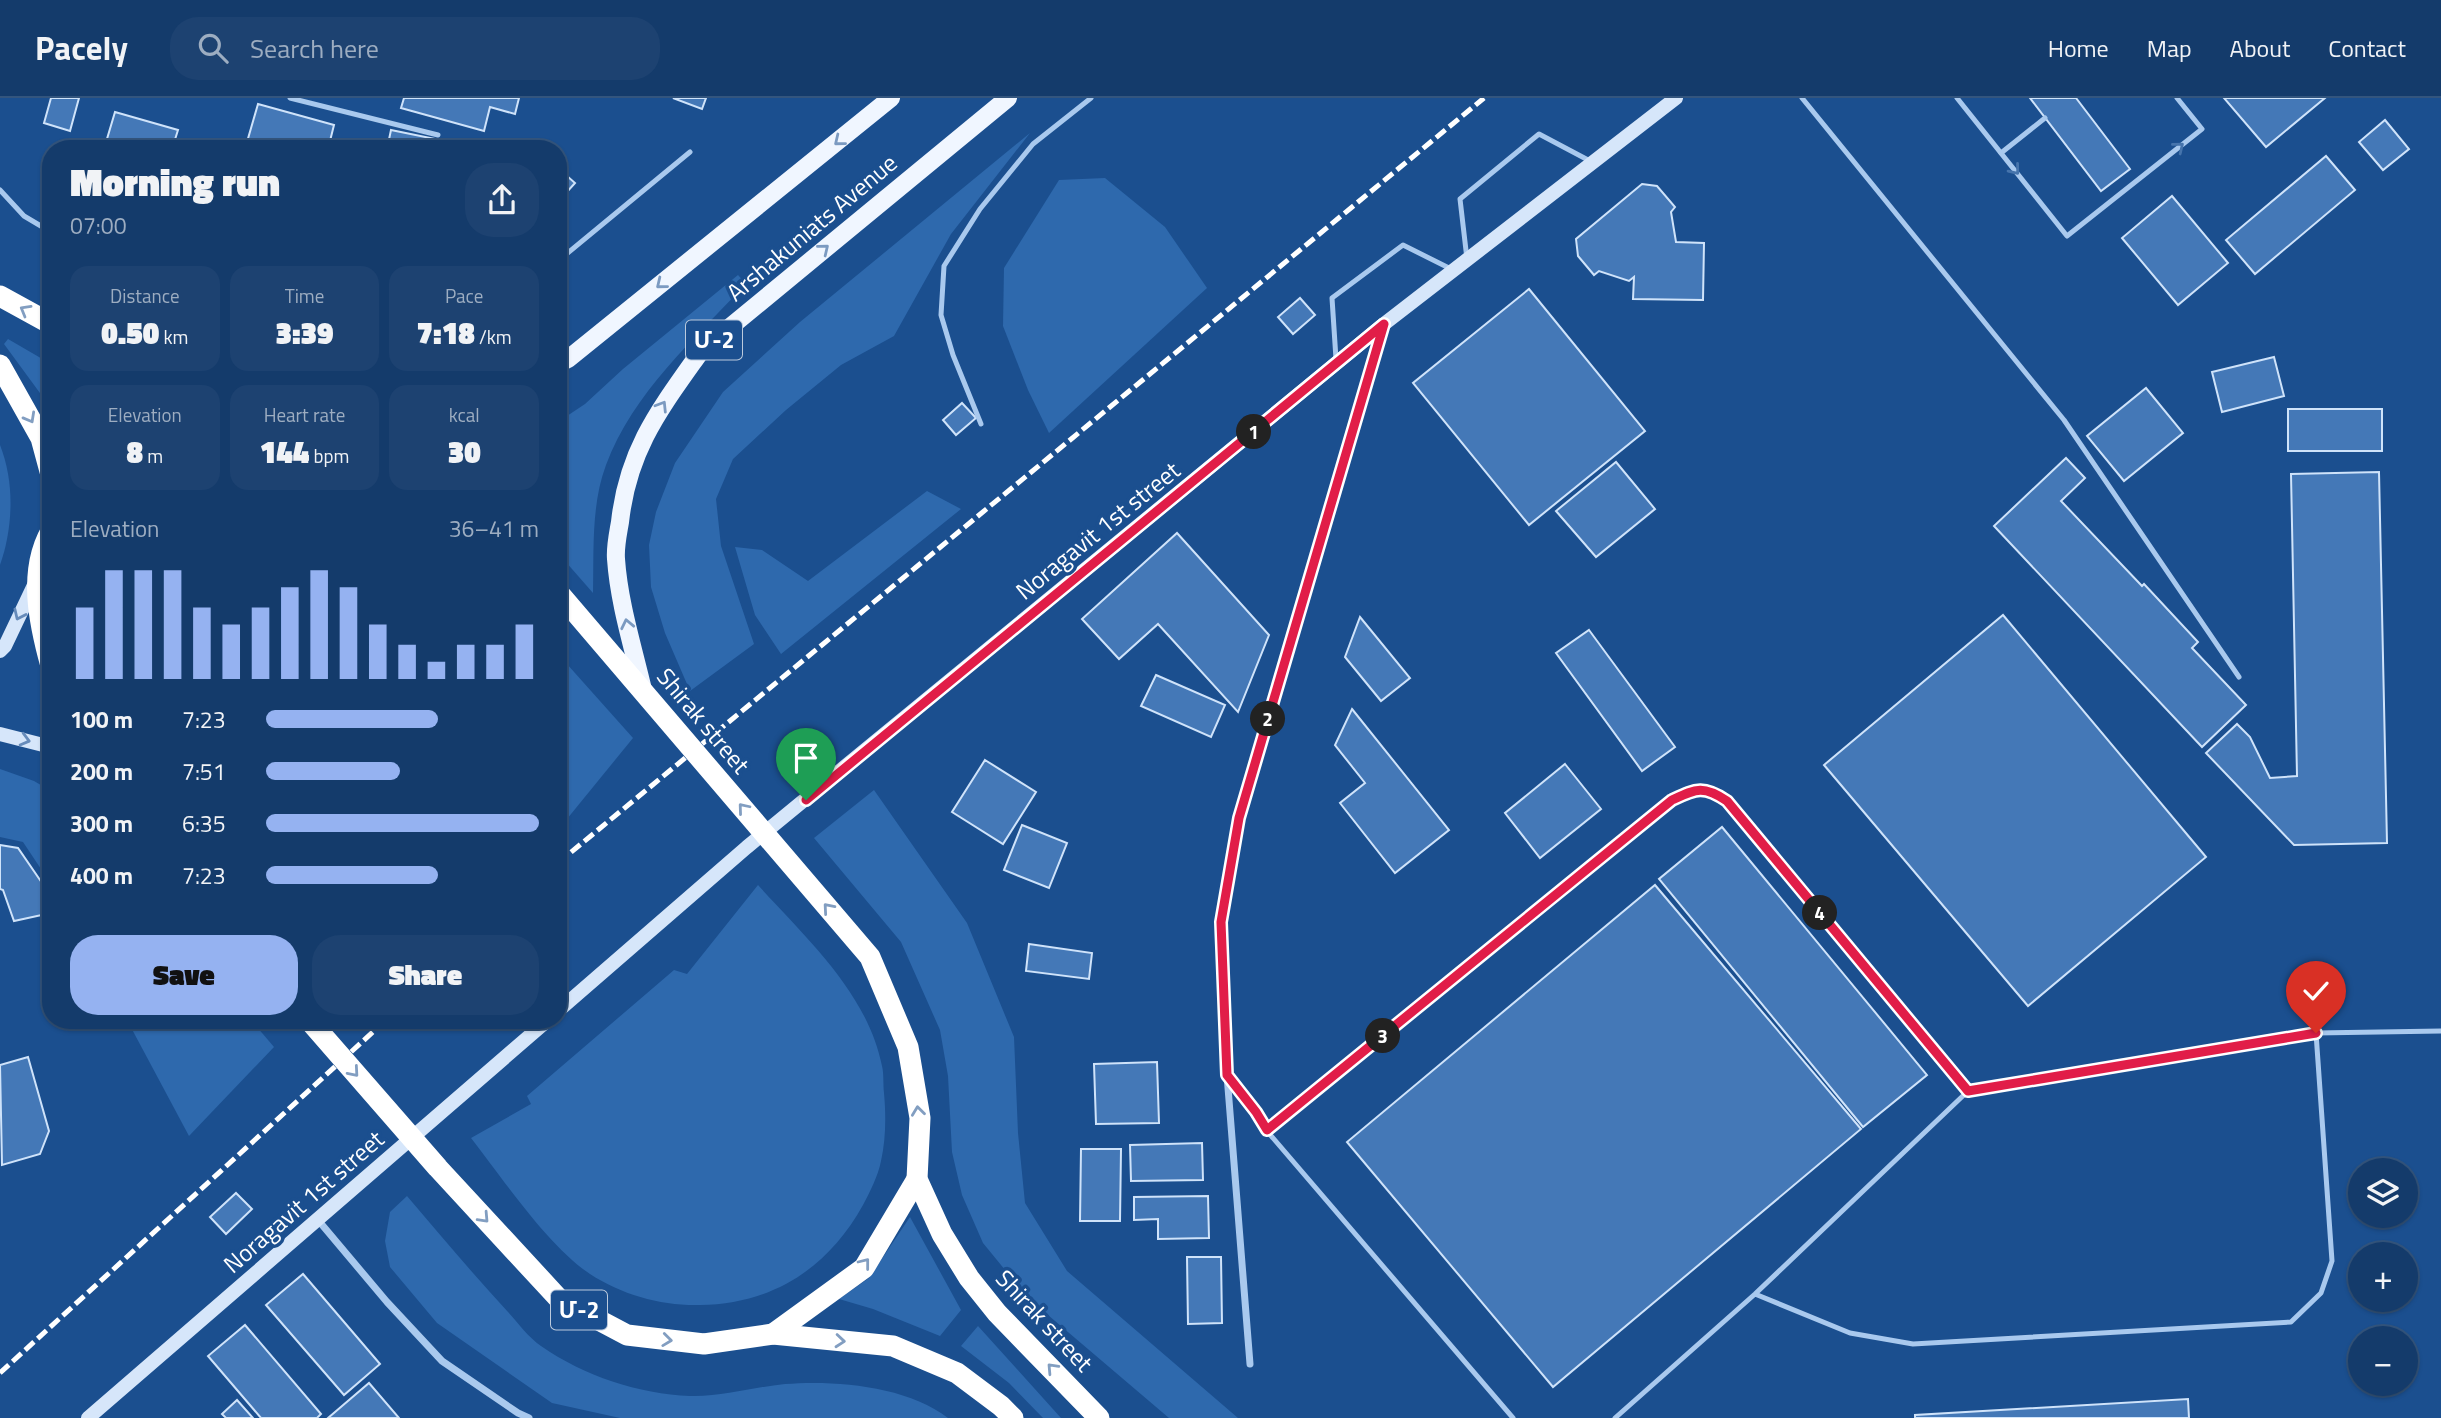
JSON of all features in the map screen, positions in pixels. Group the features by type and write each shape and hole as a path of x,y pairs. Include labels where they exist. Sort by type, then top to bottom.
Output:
{"highway":[{"path":"0,296 42,319"},
{"path":"0,365 42,442"},
{"path":"42,550 37,578 42,622"},
{"name":"Shirak street","path":"567,602 870,957 908,1047 920,1118 917,1179 942,1234 969,1278 997,1313 1099,1418"},
{"name":"Մ-2","path":"317,1029 438,1168 559,1298 627,1335 704,1344 773,1334 893,1346 957,1373 1013,1418"},
{"name":"Մ-2","path":"773,1334 864,1268 917,1179"}],"main road":[{"name":"Arshakuniats Avenue","path":"567,360 891,98"},
{"name":"Arshakuniats Avenue","path":"643,690 615,558 621,507 629,471 662,404 701,351 1008,98"},
{"name":"Noragavit 1st street","path":"567,1003 747,847 1384,324 1676,98"},
{"path":"0,651 5,646 37,578"},
{"path":"0,734 42,745"},
{"name":"Noragavit 1st street","path":"89,1418 538,1029"}],"street":[{"path":"1250,1364 1227,1075 1221,922 1239,818 1384,324"},
{"path":"318,1220 387,1302 442,1361 529,1418"}],"lane":[{"path":"290,98 438,135"},
{"path":"981,424 953,355 941,315 944,266 980,209 1033,144 1091,98"},
{"path":"1802,98 2064,420 2239,677"},
{"path":"1956,98 2067,236 2202,129 2177,98"},
{"path":"2001,153 2045,118"},
{"path":"1467,260 1460,199 1539,134 1593,163"},
{"path":"567,254 690,152"},
{"path":"0,190 24,216 42,227"},
{"path":"1336,364 1332,298 1403,244 1454,270"},
{"path":"1267,1130 1672,800 1696,789 1714,792 1727,801 1968,1091"},
{"path":"1615,1418 1755,1294 1968,1091 2316,1033 2441,1031"},
{"path":"1755,1294 1850,1333 1913,1344 2291,1322 2321,1293 2332,1261 2316,1033"},
{"path":"1227,1075 1267,1130 1513,1418"}],"shaded area":[{"path":"1030,133 951,234 894,336 841,365 786,410 733,459 716,499 721,546 754,644 690,691 665,633 651,587 649,545 656,512 675,463 723,392 800,322"},
{"path":"1105,178 1165,227 1207,288 1049,433 1028,390 1003,326 1004,268 1059,180"},
{"path":"738,275 746,284 686,346 648,391 618,439 606,465 598,496 594,528 593,593 567,563 567,416 585,404 623,369"},
{"path":"8,339 42,359 42,396 4,344"},
{"path":"0,445 10,490 10,521 0,565"},
{"path":"927,491 961,509 781,654 755,615 735,547 762,550 808,581"},
{"path":"567,664 633,738 567,819"},
{"path":"0,769 42,786 42,870 23,842 0,837"},
{"path":"874,790 967,923 1014,1037 1018,1133 1025,1203 1067,1271 1238,1418 1169,1418 1028,1298 983,1243 962,1195 952,1152 948,1076 940,1030 901,942 814,838"},
{"path":"758,885 814,946 849,990 874,1039 883,1069 885,1110 880,1167 863,1205 849,1227 833,1247 796,1278 774,1290 727,1303 686,1305 643,1298 615,1288 574,1262 526,1210 471,1138 531,1104 527,1096 674,970 687,974"},
{"path":"132,1029 259,1029 274,1047 189,1136"},
{"path":"407,1196 532,1339 558,1357 612,1382 651,1392 690,1396 785,1384 848,1385 892,1392 931,1407 948,1418 620,1418 552,1403 437,1323 390,1267 385,1241 390,1212"},
{"path":"910,1217 961,1310 940,1336 873,1309 839,1299 869,1278"},
{"path":"978,1326 1061,1418 1043,1418 1009,1383 961,1346"}],"building":[{"path":"51,98 79,98 70,131 44,123"},
{"path":"404,98 519,98 515,114 490,107 484,131 401,108"},
{"path":"673,98 706,98 702,109"},
{"path":"2030,98 2076,98 2130,169 2101,191"},
{"path":"2224,98 2325,98 2266,147"},
{"path":"258,104 334,125 330,140 248,140"},
{"path":"115,112 178,130 175,140 107,140"},
{"path":"2385,120 2409,149 2383,170 2359,142"},
{"path":"391,130 440,140 389,140"},
{"path":"2326,156 2355,190 2255,274 2226,240"},
{"path":"567,176 575,183 567,192"},
{"path":"1642,184 1657,186 1675,207 1671,212 1676,242 1704,243 1703,300 1633,299 1634,277 1629,281 1599,271 1594,275 1578,256 1576,239"},
{"path":"2172,196 2228,263 2178,305 2122,238"},
{"path":"1529,289 1645,431 1529,525 1413,383"},
{"path":"1300,298 1315,315 1293,334 1278,317"},
{"path":"2274,357 2284,396 2222,412 2212,372"},
{"path":"2146,388 2183,433 2124,481 2087,436"},
{"path":"962,403 976,418 956,435 943,420"},
{"path":"2288,409 2382,409 2382,451 2288,451"},
{"path":"2066,458 2085,478 2061,501 2198,642 2192,648 2246,705 2202,747 1994,526"},
{"path":"1616,462 1655,509 1596,557 1556,511"},
{"path":"2379,472 2387,843 2294,845 2206,753 2237,724 2250,737 2270,778 2297,776 2291,474"},
{"path":"1177,533 1269,635 1238,712 1158,624 1119,659 1082,619"},
{"path":"2003,615 2206,857 2028,1006 1824,765"},
{"path":"1360,617 1410,678 1381,701 1345,657"},
{"path":"1589,630 1675,747 1642,771 1556,653"},
{"path":"1156,675 1225,705 1211,737 1141,706"},
{"path":"1352,709 1449,830 1395,873 1340,803 1365,783 1335,745"},
{"path":"985,760 1036,792 1003,844 952,812"},
{"path":"1565,764 1601,809 1540,858 1505,813"},
{"path":"1022,825 1067,843 1049,888 1004,870"},
{"path":"1722,827 1927,1075 1863,1127 1659,879"},
{"path":"0,845 18,848 42,883 42,915 14,921 3,890 0,889"},
{"path":"1655,885 1861,1129 1553,1387 1347,1142"},
{"path":"1029,944 1092,953 1089,979 1026,971"},
{"path":"28,1057 49,1131 40,1154 2,1165 0,1065"},
{"path":"1157,1062 1159,1123 1096,1124 1094,1064"},
{"path":"1202,1143 1203,1180 1131,1181 1130,1145"},
{"path":"1081,1149 1121,1149 1120,1221 1080,1221"},
{"path":"236,1193 252,1209 226,1234 210,1217"},
{"path":"1208,1196 1209,1238 1158,1239 1158,1219 1134,1220 1134,1197"},
{"path":"1187,1257 1221,1257 1222,1323 1188,1324"},
{"path":"303,1274 380,1364 344,1395 266,1305"},
{"path":"245,1325 321,1414 317,1418 261,1418 208,1356"},
{"path":"369,1383 399,1418 328,1418"},
{"path":"2188,1399 2189,1418 1915,1418 1915,1415"},
{"path":"237,1400 253,1418 226,1418 222,1414"}],"railway":[{"path":"567,856 1484,98"},
{"path":"0,1373 376,1029"}],"route":[{"path":"806,800 1384,324 1239,818 1221,922 1227,1075 1267,1130 1672,800 1696,789 1714,792 1727,801 1968,1091 2316,1033"}]}
